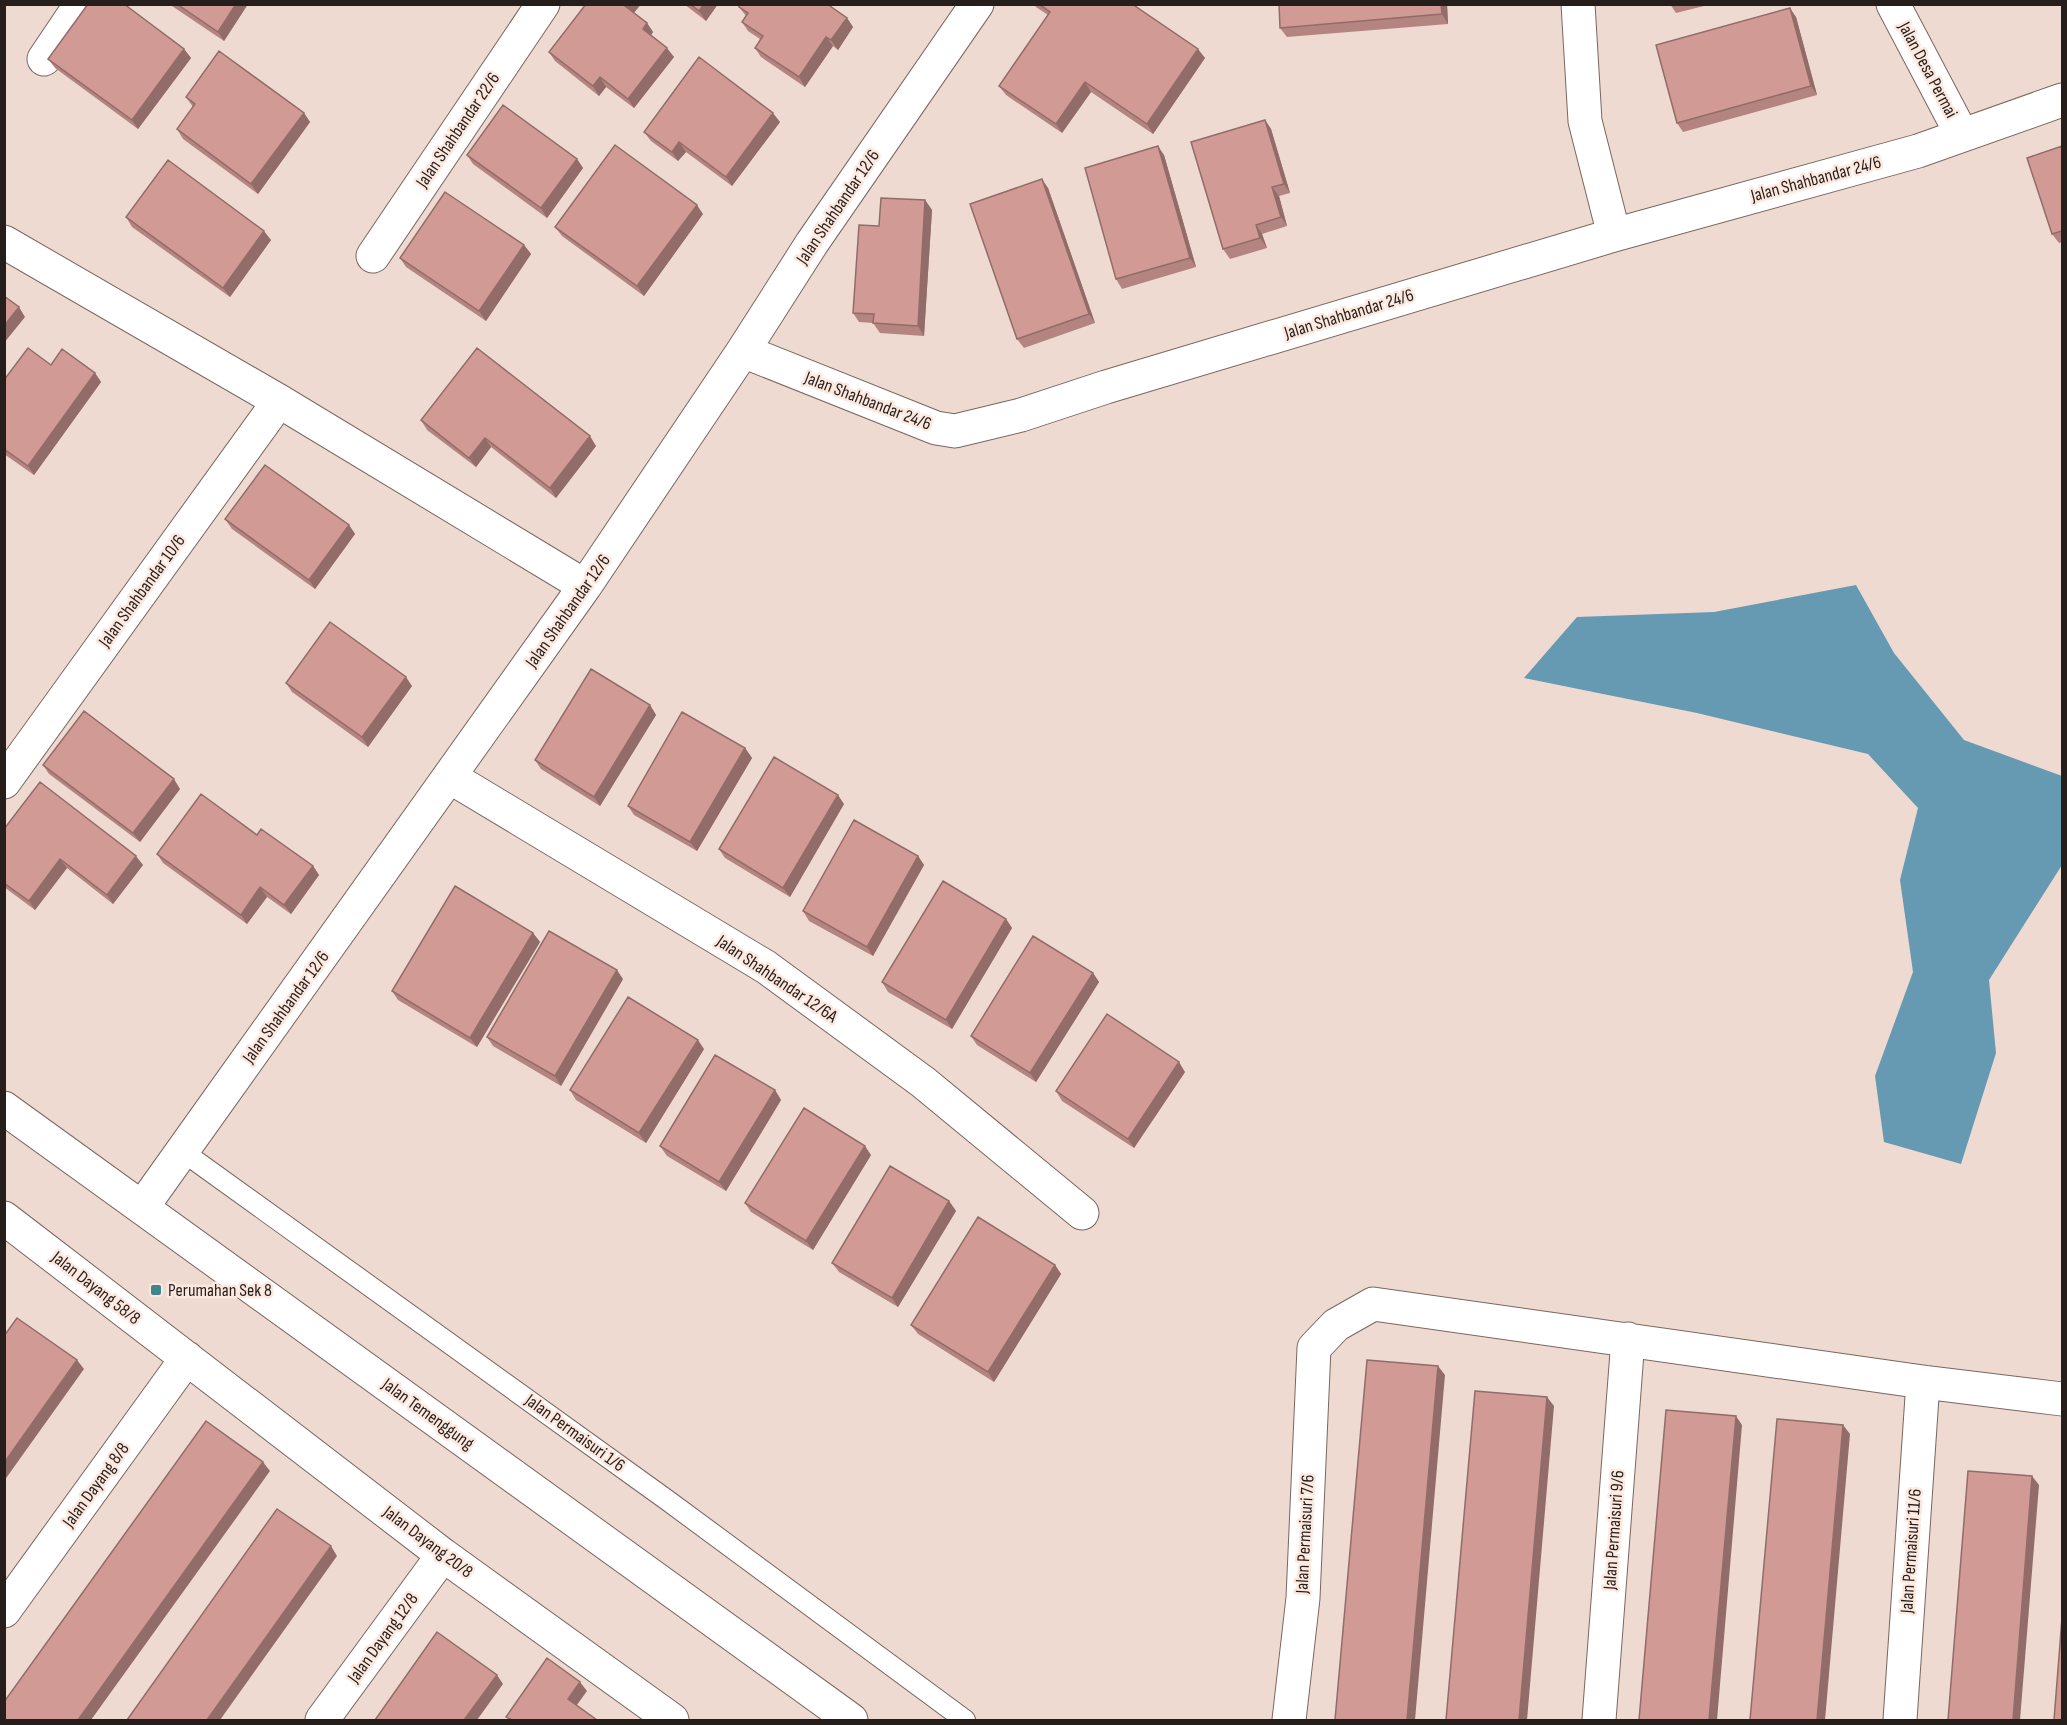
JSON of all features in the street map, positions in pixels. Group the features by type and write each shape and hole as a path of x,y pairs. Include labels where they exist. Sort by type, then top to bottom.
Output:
{"street":[{"path":"44,59 81,4"},
{"name":"Jalan Shahbandar 22/6","path":"373,255 543,4"},
{"name":"Jalan Shahbandar 12/6","path":"143,1206 585,586 743,351 812,243 977,4"},
{"path":"1578,4 1585,121 1614,235"},
{"name":"Jalan Desa Permai","path":"1893,4 1962,135"},
{"name":"Jalan Shahbandar 24/6","path":"743,351 936,428 955,431 1021,415 1614,235 1918,151 2062,100"},
{"path":"4,242 279,401 585,586"},
{"name":"Jalan Shahbandar 10/6","path":"4,782 279,401"},
{"name":"Jalan Shahbandar 12/6A","path":"450,777 766,967 923,1082 1082,1213"},
{"name":"Jalan Temenggung","path":"4,1108 143,1206 851,1720"},
{"name":"Jalan Dayang 58/8","path":"4,1218 188,1358"},
{"name":"Jalan Permaisuri 7/6","path":"1289,1720 1303,1598 1314,1348 1336,1324 1373,1304 1628,1339"},
{"path":"1628,1339 1923,1382 2062,1399"},
{"name":"Jalan Permaisuri 9/6","path":"1599,1720 1628,1339"},
{"name":"Jalan Dayang 20/8","path":"188,1358 443,1555 672,1720"},
{"name":"Jalan Dayang 8/8","path":"4,1611 188,1358"},
{"name":"Jalan Permaisuri 11/6","path":"1900,1720 1923,1382"},
{"name":"Jalan Dayang 12/8","path":"322,1720 443,1555"}],"lane":[{"name":"Jalan Permaisuri 1/6","path":"182,1151 667,1500 965,1720"}],"water":[{"path":"1856,585 1894,653 1964,740 2062,776 2062,865 1989,980 1996,1053 1961,1164 1884,1142 1875,1076 1913,972 1900,880 1918,808 1868,754 1697,713 1524,678 1577,617 1714,612"}],"building":[{"path":"88,4 124,4 184,49 132,120 48,59"},
{"path":"177,4 236,4 218,32"},
{"path":"586,4 627,4 625,6 647,23 643,29 667,48 628,99 600,77 593,86 549,52"},
{"path":"690,4 704,4 699,11"},
{"path":"740,4 827,4 847,18 831,40 826,37 799,77 755,48 763,36 742,22 748,13 739,7"},
{"path":"1039,4 1132,4 1198,49 1147,124 1085,82 1056,124 999,86 1050,12"},
{"path":"1279,4 1441,4 1442,14 1280,28"},
{"path":"1790,8 1811,86 1677,123 1656,45"},
{"path":"219,51 304,113 251,184 177,129 195,104 186,97"},
{"path":"699,57 773,113 726,177 679,142 672,152 644,132"},
{"path":"503,105 577,159 541,208 467,155"},
{"path":"1265,120 1284,184 1272,187 1281,217 1256,225 1260,238 1223,249 1191,142"},
{"path":"615,145 697,205 637,286 555,227"},
{"path":"1158,146 1190,258 1116,279 1085,168"},
{"path":"2062,146 2062,231 2052,234 2027,158"},
{"path":"168,160 264,231 223,288 126,217"},
{"path":"1042,179 1089,314 1017,339 970,204"},
{"path":"445,192 524,245 479,311 400,258"},
{"path":"881,198 925,200 918,326 873,323 874,314 853,313 859,225 879,226"},
{"path":"4,296 19,307 4,326"},
{"path":"28,348 51,365 62,349 95,373 28,466 4,449 4,380"},
{"path":"477,348 590,436 550,488 485,438 469,458 421,420"},
{"path":"265,465 349,525 309,580 225,519"},
{"path":"330,622 406,677 362,737 286,683"},
{"path":"591,669 650,705 594,797 535,760"},
{"path":"84,711 174,779 133,833 43,765"},
{"path":"682,712 745,748 690,842 628,806"},
{"path":"774,757 838,795 783,888 719,849"},
{"path":"40,782 136,856 107,895 60,859 29,901 4,883 4,829"},
{"path":"201,794 257,835 261,829 313,866 284,905 260,887 241,915 157,854"},
{"path":"854,820 918,856 867,947 803,911"},
{"path":"943,881 1006,919 946,1020 882,982"},
{"path":"455,886 533,933 470,1038 392,991"},
{"path":"549,931 617,970 555,1076 487,1037"},
{"path":"1033,936 1093,973 1030,1073 971,1036"},
{"path":"628,997 698,1040 639,1133 570,1090"},
{"path":"1107,1014 1179,1062 1128,1139 1056,1091"},
{"path":"715,1055 775,1090 719,1182 660,1146"},
{"path":"804,1108 865,1146 806,1241 745,1203"},
{"path":"890,1166 949,1201 892,1298 832,1263"},
{"path":"978,1217 1055,1265 988,1372 911,1325"},
{"path":"17,1318 77,1360 4,1463 4,1336"},
{"path":"1367,1360 1438,1366 1407,1720 1335,1720"},
{"path":"1475,1391 1547,1397 1519,1720 1446,1720"},
{"path":"1666,1410 1736,1416 1709,1720 1639,1720"},
{"path":"1777,1419 1843,1425 1817,1720 1750,1720"},
{"path":"206,1421 263,1462 78,1720 4,1720 4,1702"},
{"path":"1968,1471 2032,1476 2013,1720 1948,1720"},
{"path":"277,1509 331,1546 207,1720 127,1720"},
{"path":"2062,1618 2062,1720 2054,1720"},
{"path":"437,1632 497,1675 464,1720 375,1720"},
{"path":"547,1658 580,1682 568,1699 597,1720 512,1720 506,1717"}],"place":[{"name":"Perumahan Sek 8","path":"156,1290"}]}
